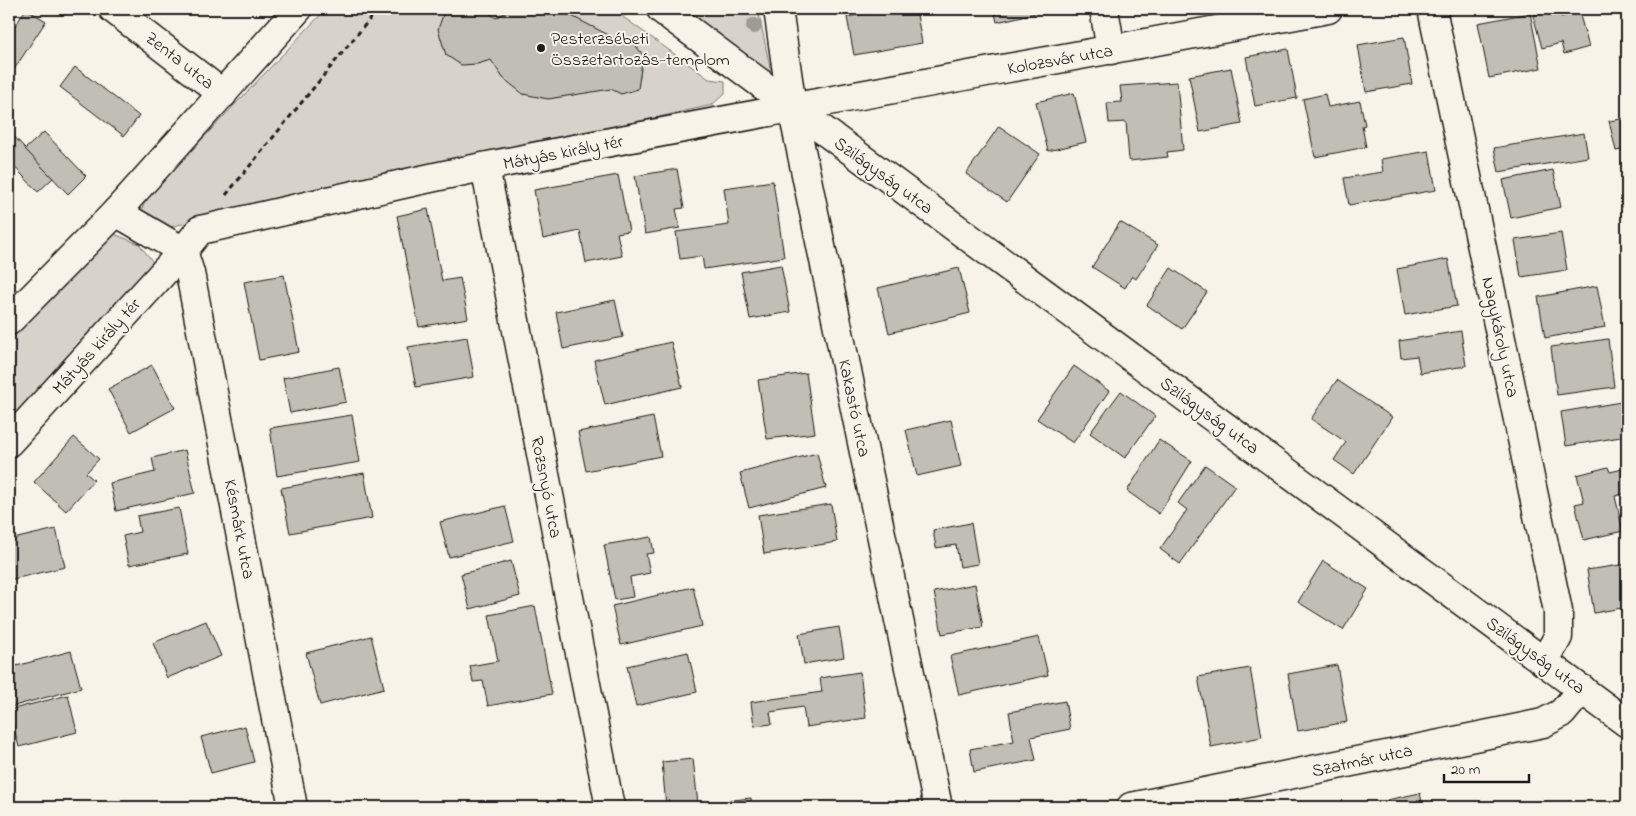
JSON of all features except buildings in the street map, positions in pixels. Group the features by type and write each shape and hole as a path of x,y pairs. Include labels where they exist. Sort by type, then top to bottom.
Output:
{"street":[{"name":"Zenta utca","path":"113,9 223,94"},
{"path":"9,321 116,212 298,9"},
{"path":"661,9 792,107"},
{"name":"Kakastó utca","path":"778,9 792,107 938,807"},
{"path":"1104,9 1111,50"},
{"name":"Kolozsvár utca","path":"792,107 1328,9"},
{"name":"Nagykároly utca","path":"1432,9 1558,611 1558,637 1544,662"},
{"name":"Mátyás király tér","path":"9,442 200,230 485,166 792,107"},
{"name":"Szilágyság utca","path":"792,107 1627,723"},
{"name":"Rozsnyó utca","path":"485,166 610,807"},
{"path":"116,212 183,251"},
{"name":"Késmárk utca","path":"183,251 190,273 293,807"},
{"name":"Szatmár utca","path":"1130,807 1543,723 1562,713 1582,689"}],"path":[{"path":"200,230 214,210 378,9"}],"shaded area":[{"path":"326,9 612,9 709,79 725,81 725,93 712,105 169,227 141,212 146,198"},
{"path":"686,9 758,9 771,73"},
{"path":"112,233 139,244 156,266 9,424 9,341"}],"place":[{"name":"Pesterzsébeti Összetartozás-templom","path":"541,48"}]}
